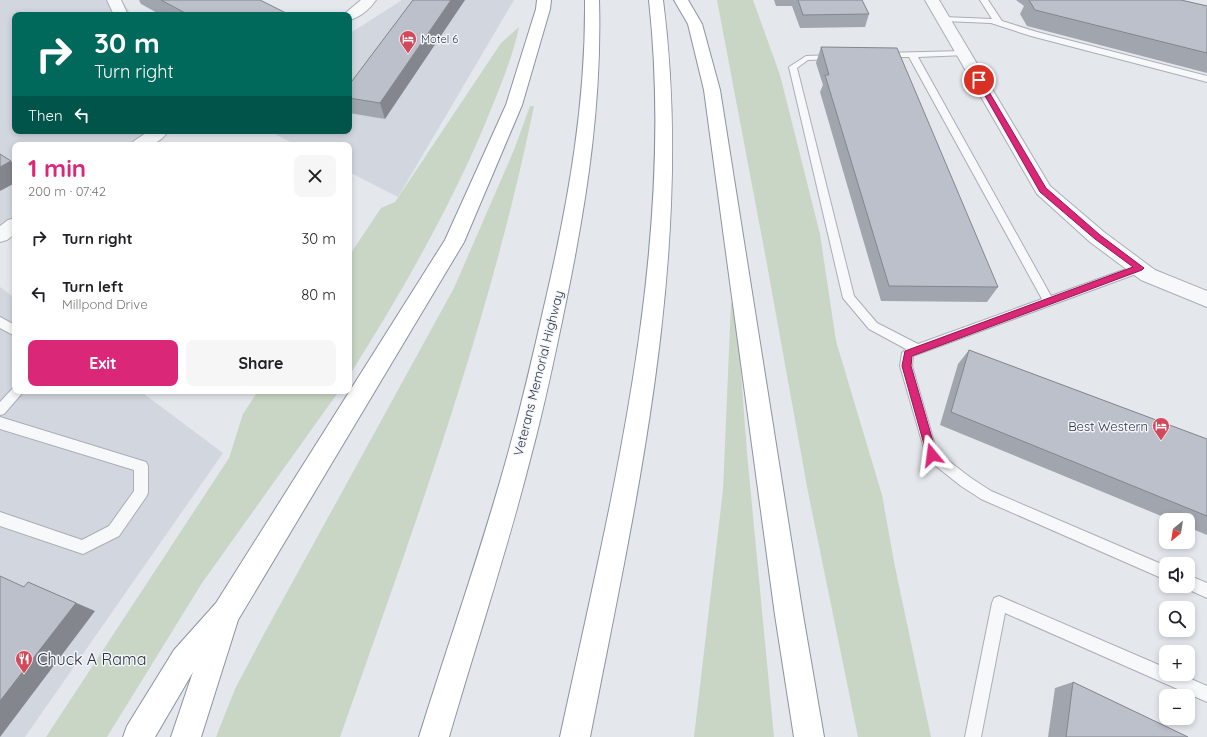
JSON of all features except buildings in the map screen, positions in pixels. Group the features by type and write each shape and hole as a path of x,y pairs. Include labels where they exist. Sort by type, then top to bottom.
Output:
{"highway":[{"path":"138,737 184,660 226,614 454,242 514,105 543,9 544,0"},
{"name":"Veterans Memorial Highway","path":"434,737 492,550 518,457 563,268 577,193 584,144 592,56 592,0"},
{"path":"575,737 622,501 635,431 648,345 659,243 665,134 663,67 656,0"},
{"path":"681,0 695,24 712,90 789,615 809,737"},
{"path":"186,737 226,614"}],"street":[{"path":"114,0 120,12"},
{"path":"352,14 369,0"},
{"path":"932,0 1043,190 1097,237 1144,271 1207,299"},
{"path":"144,142 156,134"},
{"path":"0,235 12,227"}],"lane":[{"path":"984,0 998,22"},
{"path":"944,20 975,19 998,22 1034,34 1207,79"},
{"path":"874,56 963,53"},
{"path":"912,54 1049,302"},
{"path":"844,57 806,58 793,67 849,298 873,326 918,350"},
{"path":"1144,271 1049,302 908,353 906,366 932,455 966,482 986,495 1159,570"},
{"path":"0,322 12,330"},
{"path":"0,410 15,394"},
{"path":"0,423 141,466 141,493 114,531 83,547 0,519"},
{"path":"1195,585 1207,591"},
{"path":"973,737 999,603 1207,694"}],"shaded area":[{"path":"0,0 121,0 130,12 12,12 12,134 156,134 144,142 12,142 12,220 0,227"},
{"path":"402,0 514,0 398,197 352,174 352,142 290,142 275,134 352,134 352,32"},
{"path":"0,287 12,296 12,394 144,394 223,453 25,737 0,737"}],"green space":[{"path":"717,0 753,0 780,75 820,234 836,341 882,495 895,567 931,737 858,737 808,492"},
{"path":"519,27 509,64 471,157 405,284 352,371 352,252 381,208 395,202 501,43"},
{"path":"530,106 534,106 516,187 473,346 422,503 340,737 216,737 235,689 264,634 454,288 514,150"},
{"path":"731,303 736,306 747,453 774,737 694,737 723,490"},
{"path":"256,394 337,394 202,583 107,737 46,737 229,458 243,414"}],"place":[{"name":"Motel 6","path":"408,54"},
{"name":"Best Western","path":"1161,441"},
{"name":"Chuck A Rama","path":"24,674"}],"route":[{"path":"932,455 906,366 908,353 1140,268 1097,237 1043,190 979,80"}]}
